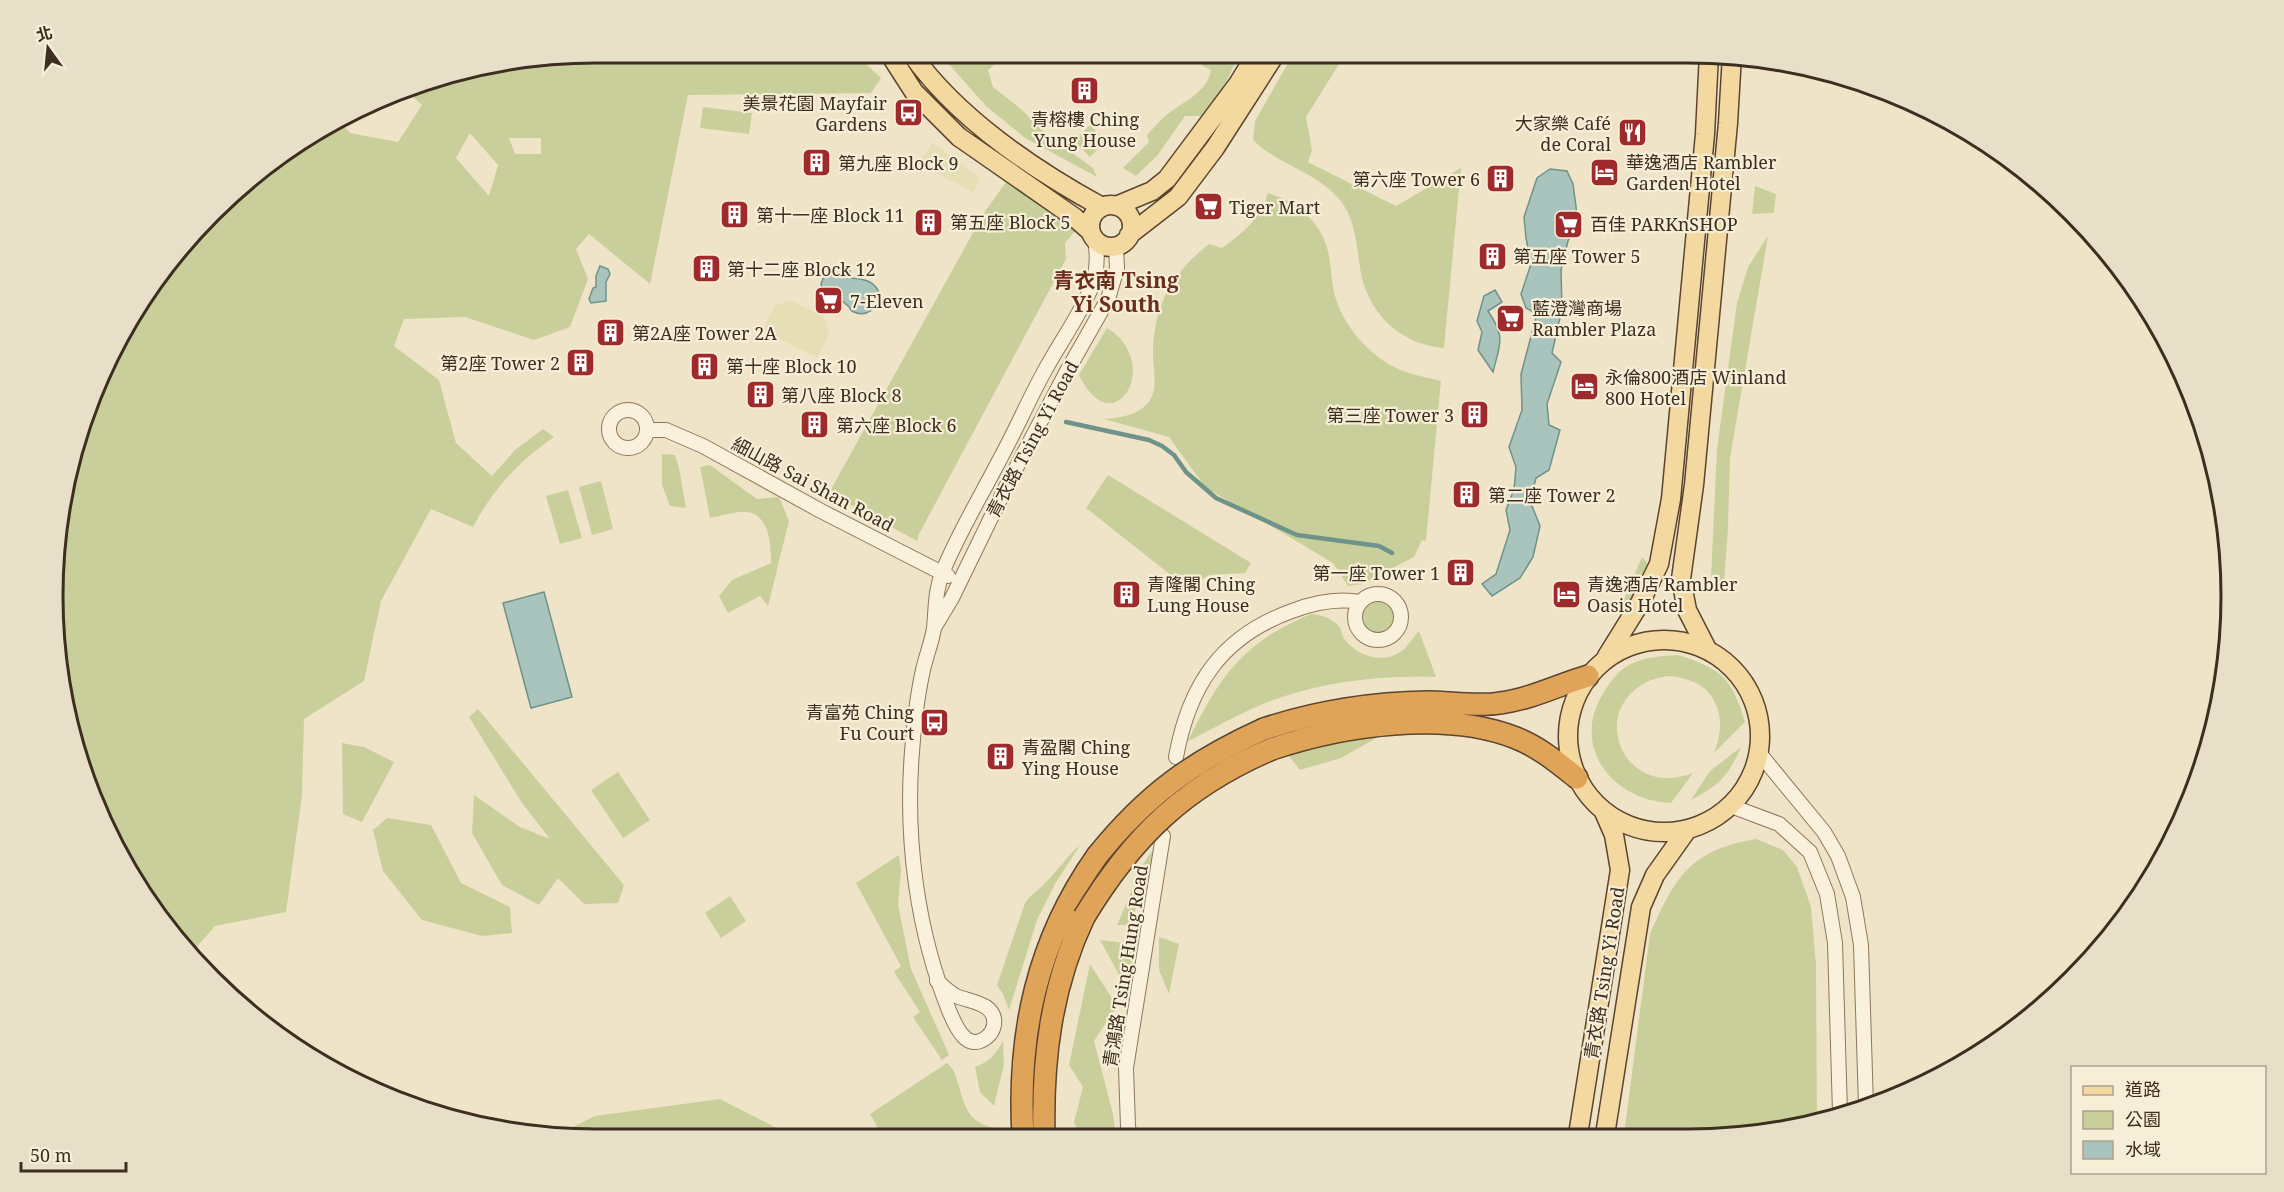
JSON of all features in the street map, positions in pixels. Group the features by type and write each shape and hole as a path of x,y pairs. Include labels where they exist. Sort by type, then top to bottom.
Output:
{"highway":[{"path":"1023,1129 1024,1050 1034,993 1053,933 1082,878 1097,856 1119,829 1167,784 1230,744 1297,718 1363,705 1432,702 1498,704 1530,698 1588,676"},
{"path":"1044,1129 1044,1083 1051,1020 1061,975 1084,917 1136,842 1182,800 1216,776 1272,749 1322,734 1373,726 1427,724 1475,727 1519,739 1550,757 1577,778"}],"main road":[{"path":"895,63 914,92 959,137 1074,217 1108,247 1123,241 1178,198 1215,148 1270,63"},
{"path":"919,63 942,91 989,132 1046,174 1129,216 1131,226 1123,241"},
{"path":"1093,236 1093,215 1152,191 1167,179 1238,84 1251,63"},
{"name":"青衣路 Tsing Yi Road","path":"1607,656 1648,640 1671,639 1707,649 1734,668 1757,707 1760,724 1760,753 1755,770 1744,790 1731,806 1710,821 1686,830 1648,831 1624,824 1604,812 1590,798 1577,778 1568,752 1568,724 1574,700 1588,676 1607,656 1640,603 1659,564 1671,499 1698,212 1708,64"},
{"name":"青衣路 Tsing Yi Road","path":"1707,649 1687,610 1681,579 1694,485 1728,123 1731,65"},
{"name":"青衣路 Tsing Yi Road","path":"1579,1129 1620,870 1614,835 1604,812"},
{"name":"青衣路 Tsing Yi Road","path":"1606,1129 1641,908 1655,875 1686,830"}],"street":[{"name":"青衣路 Tsing Yi Road","path":"937,981 954,995 975,1002 989,1010 993,1015 994,1026 987,1037 974,1041 961,1036 937,981 922,922 914,863 910,786 919,689 933,630 936,591 942,573 1043,374 1091,288 1097,260 1093,236"},
{"name":"青衣路 Tsing Yi Road","path":"933,630 952,598 1045,412 1108,299 1123,241"},
{"name":"細山路 Sai Shan Road","path":"647,430 666,430 703,446 821,511 959,582"},
{"path":"1176,757 1181,728 1192,700 1207,674 1233,645 1249,632 1275,617 1303,607 1347,600 1360,602"},
{"path":"1760,753 1824,832 1841,862 1853,897 1861,945 1866,1098"},
{"path":"1731,806 1779,824 1810,852 1827,894 1835,943 1840,1107"},
{"name":"青鴻路 Tsing Hung Road","path":"1128,1129 1126,1068 1163,836"}],"shaded area":[{"path":"932,142 980,178 973,192 919,164"},
{"path":"790,300 824,317 829,335 817,357 762,331 775,306"}],"green space":[{"path":"865,63 881,78 871,93 688,95 650,284 589,234 576,249 588,279 570,327 534,340 465,317 404,319 394,346 439,380 456,443 492,476 515,450 543,429 554,437 518,466 498,488 473,527 431,509 381,601 364,681 304,719 302,795 286,912 215,926 196,948 153,892 118,832 91,767 73,700 64,631 64,561 73,492 81,458 104,392 134,329 173,272 219,219 272,173 344,126 350,133 398,142 422,105 412,96 492,73 561,64","holes":["470,133 498,165 489,196 456,158","509,138 541,138 541,154 515,154"]},
{"path":"948,63 997,63 988,70 993,87 1022,110 1046,134 1093,168 1097,177 1025,138 986,106"},
{"path":"1200,63 1235,63 1204,116 1185,116 1157,156 1136,176 1123,168 1149,142 1147,135 1164,117 1192,97 1204,85 1211,70"},
{"path":"1288,63 1340,63 1306,117 1312,150 1308,162 1396,206 1461,168 1444,348 1429,346 1403,335 1382,317 1373,305 1362,278 1356,238 1346,209 1331,190 1263,149 1253,140 1255,121"},
{"path":"703,107 752,113 749,134 700,128"},
{"path":"1090,125 1106,141 1090,157 1074,141"},
{"path":"1006,182 1071,221 1076,230 1065,243 1066,259 917,541 829,493 984,213"},
{"path":"1755,186 1776,194 1774,213 1752,214"},
{"path":"1268,193 1298,207 1319,230 1328,251 1337,303 1348,325 1364,344 1382,360 1398,369 1441,381 1426,541 1422,540 1414,557 1362,584 1348,586 1333,563 1205,487 1169,437 1104,419 1123,417 1141,409 1150,400 1154,384 1154,337 1161,306 1167,292 1185,267 1209,244 1222,248 1244,231 1261,210"},
{"path":"1768,236 1730,458 1724,583 1711,577 1717,449 1737,303 1748,267"},
{"path":"1107,328 1124,343 1132,360 1132,377 1128,391 1118,401 1106,403 1093,395 1079,375"},
{"path":"662,454 675,455 686,508 670,506 662,485"},
{"path":"710,465 757,499 779,497 789,521 768,606 760,596 728,613 719,596 732,580 771,563 770,548 765,525 755,514 738,512 710,518 700,467"},
{"path":"1108,475 1251,563 1245,573 1210,575 1186,587 1086,508"},
{"path":"601,481 613,529 592,535 579,487"},
{"path":"568,490 582,538 560,544 546,496"},
{"path":"1642,557 1651,567 1635,601 1619,611"},
{"path":"1378,600 1390,605 1395,617 1390,629 1378,634 1366,629 1361,617 1366,605"},
{"path":"1311,614 1331,619 1340,628 1344,639 1350,646 1363,654 1378,658 1393,656 1400,652 1419,631 1436,677 1355,680 1295,693 1242,713 1188,741 1211,698 1236,664 1267,637"},
{"path":"1678,655 1705,665 1723,677 1735,695 1745,722 1714,753 1719,738 1719,715 1714,700 1703,687 1674,676 1647,682 1629,696 1619,713 1617,731 1622,749 1632,764 1648,774 1669,778 1693,773 1671,803 1650,800 1631,792 1615,781 1603,767 1595,750 1592,732 1594,712 1612,680 1622,670 1635,662 1659,656"},
{"path":"478,709 624,885 618,903 584,904 558,878 539,905 502,885 472,833 474,795 520,827 550,839 522,803 469,717"},
{"path":"1380,736 1341,758 1300,770 1286,752 1334,740"},
{"path":"342,743 364,747 394,762 362,822 343,814"},
{"path":"1741,747 1722,779 1691,800 1710,771"},
{"path":"618,772 650,820 623,838 591,790"},
{"path":"387,818 431,825 461,883 510,907 512,933 482,936 422,920 383,871 373,830"},
{"path":"1756,839 1783,850 1797,867 1811,907 1816,964 1817,1113 1792,1119 1723,1128 1625,1129 1650,934 1671,891 1685,872 1709,853 1735,843"},
{"path":"1080,845 1055,884 1037,920 1009,1010 997,985 1025,903"},
{"path":"1152,851 1150,875 1129,925 1117,925 1143,864"},
{"path":"899,855 901,870 898,905 911,969 949,1055 942,1060 913,1017 920,1012 894,972 901,966 856,883"},
{"path":"730,896 746,921 721,938 705,913"},
{"path":"1159,937 1179,944 1169,994 1159,970"},
{"path":"1100,940 1134,944 1130,985 1124,984"},
{"path":"1090,964 1117,1006 1094,1041 1115,1129 1077,1129 1074,1122 1083,1087 1069,1065"},
{"path":"1003,1041 1004,1064 994,1106 980,1092 975,1067 991,1057"},
{"path":"947,1063 954,1072 971,1115 983,1124 1002,1129 878,1129 870,1114"},
{"path":"720,1099 778,1129 570,1128 595,1116"}],"water":[{"path":"1550,169 1567,171 1573,184 1578,222 1568,241 1561,270 1562,309 1552,353 1561,362 1547,404 1549,425 1560,430 1549,470 1536,478 1530,501 1540,526 1533,557 1520,578 1492,596 1482,584 1496,574 1510,530 1506,510 1514,489 1516,467 1509,447 1522,410 1521,374 1537,314 1526,308 1521,294 1531,264 1524,217 1537,178"},
{"path":"600,266 608,269 610,274 606,282 606,301 591,303 589,299 593,288 596,287 596,276"},
{"path":"841,268 850,271 851,278 865,280 876,287 880,296 871,311 863,314 854,312 822,288 824,276 836,275"},
{"path":"1495,290 1502,302 1488,311 1494,320 1500,341 1493,372 1478,350 1482,332 1477,321 1484,296"},
{"path":"544,592 572,697 531,708 503,603"}],"waterway":[{"path":"1066,422 1149,440 1162,446 1174,455 1186,472 1216,498 1297,535 1379,546 1392,553"}],"place":[{"name":"青榕樓 Ching Yung House","path":"1085,90"},
{"name":"美景花園 Mayfair Gardens","path":"908,113"},
{"name":"大家樂 Café de Coral","path":"1632,133"},
{"name":"第九座 Block 9","path":"817,163"},
{"name":"華逸酒店 Rambler Garden Hotel","path":"1605,172"},
{"name":"第六座 Tower 6","path":"1501,179"},
{"name":"Tiger Mart","path":"1208,207"},
{"name":"第十一座 Block 11","path":"735,215"},
{"name":"第五座 Block 5","path":"929,222"},
{"name":"百佳 PARKnSHOP","path":"1569,224"},
{"name":"第五座 Tower 5","path":"1492,256"},
{"name":"第十二座 Block 12","path":"706,269"},
{"name":"7-Eleven","path":"829,301"},
{"name":"藍澄灣商場 Rambler Plaza","path":"1511,318"},
{"name":"第2A座 Tower 2A","path":"611,333"},
{"name":"第2座 Tower 2","path":"581,363"},
{"name":"第十座 Block 10","path":"705,366"},
{"name":"永倫800酒店 Winland 800 Hotel","path":"1584,387"},
{"name":"第八座 Block 8","path":"760,395"},
{"name":"第三座 Tower 3","path":"1475,415"},
{"name":"第六座 Block 6","path":"815,425"},
{"name":"第二座 Tower 2","path":"1467,495"},
{"name":"第一座 Tower 1","path":"1461,573"},
{"name":"青隆閣 Ching Lung House","path":"1126,594"},
{"name":"青逸酒店 Rambler Oasis Hotel","path":"1566,594"},
{"name":"青富苑 Ching Fu Court","path":"935,722"},
{"name":"青盈閣 Ching Ying House","path":"1001,757"}],"district":[{"name":"青衣南 Tsing Yi South","path":"1116,292"}]}
